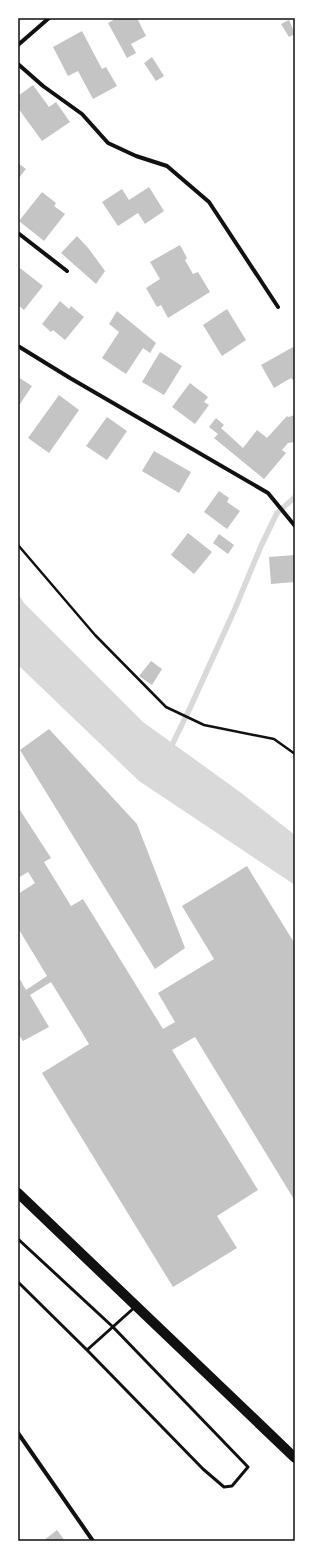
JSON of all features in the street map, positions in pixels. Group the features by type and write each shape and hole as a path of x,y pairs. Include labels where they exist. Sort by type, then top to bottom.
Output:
{"main road":[{"path":"18,1193 295,1458"}],"street":[{"path":"18,45 49,18"},
{"path":"18,64 43,86 82,114 108,142 136,156 167,166 209,202 278,307"},
{"path":"18,233 67,271"},
{"path":"18,346 83,386 268,494 295,526"},
{"path":"18,1433 94,1541"}],"lane":[{"path":"18,1239 113,1327 248,1467 232,1486 224,1487 202,1469 87,1350 18,1282"},
{"path":"87,1350 136,1306"}],"path":[{"path":"18,545 95,635 166,707 204,725 274,739 295,754"}],"shaded area":[{"path":"18,594 24,603 143,722 240,792 295,835 295,885 139,781 18,665"}],"building":[{"path":"117,18 137,18 146,36 131,44 136,53 127,58 108,23"},
{"path":"289,20 295,34 289,37 281,24"},
{"path":"82,31 102,69 106,67 117,86 93,99 78,71 68,76 53,47"},
{"path":"152,57 164,76 156,81 144,63"},
{"path":"33,85 49,107 56,102 70,122 42,141 18,108 18,96"},
{"path":"18,163 26,169 18,179"},
{"path":"149,187 164,211 145,224 138,213 118,226 102,202 122,189 129,200"},
{"path":"42,192 56,203 54,206 65,214 44,241 19,221"},
{"path":"77,236 89,249 105,271 96,284 61,253"},
{"path":"180,245 187,258 185,260 193,274 198,272 210,292 168,318 161,305 157,307 146,288 160,279 150,262"},
{"path":"20,268 43,286 24,310 18,305 18,271"},
{"path":"60,301 69,309 71,306 84,317 65,340 53,330 51,332 42,324"},
{"path":"227,309 246,340 222,356 203,325"},
{"path":"117,311 156,343 150,353 143,348 126,374 102,358 119,332 109,324"},
{"path":"293,347 295,351 295,379 293,380 291,378 274,388 261,365"},
{"path":"160,352 182,366 164,395 142,382"},
{"path":"18,377 32,386 18,407"},
{"path":"190,383 208,397 204,402 209,405 195,424 172,407"},
{"path":"59,395 79,410 49,453 28,438"},
{"path":"295,415 295,442 288,443 282,450 286,453 264,479 214,438 218,434 209,427 216,418 224,425 221,428 243,448 257,430 267,438 287,416"},
{"path":"107,417 127,431 107,460 86,446"},
{"path":"154,451 191,472 179,493 142,471"},
{"path":"219,491 229,498 227,502 240,511 227,529 204,512"},
{"path":"188,533 212,552 194,574 171,555"},
{"path":"219,534 234,545 228,554 213,543"},
{"path":"295,555 295,582 271,584 269,557"},
{"path":"151,661 162,669 152,685 139,676"},
{"path":"49,729 137,824 185,948 155,969 20,750"},
{"path":"18,807 51,858 44,862 71,906 83,899 163,1029 175,1022 158,993 214,959 182,906 247,866 295,944 295,1201 195,1037 172,1050 258,1190 217,1216 237,1248 173,1287 42,1073 89,1044 51,982 30,995 49,1027 23,1041 18,1034 18,976 26,990 47,976 18,928 18,894 35,883 28,872 18,878"},
{"path":"57,1530 65,1541 43,1541"}],"waterway":[{"path":"170,749 234,611 261,546 277,513 295,497"}]}
